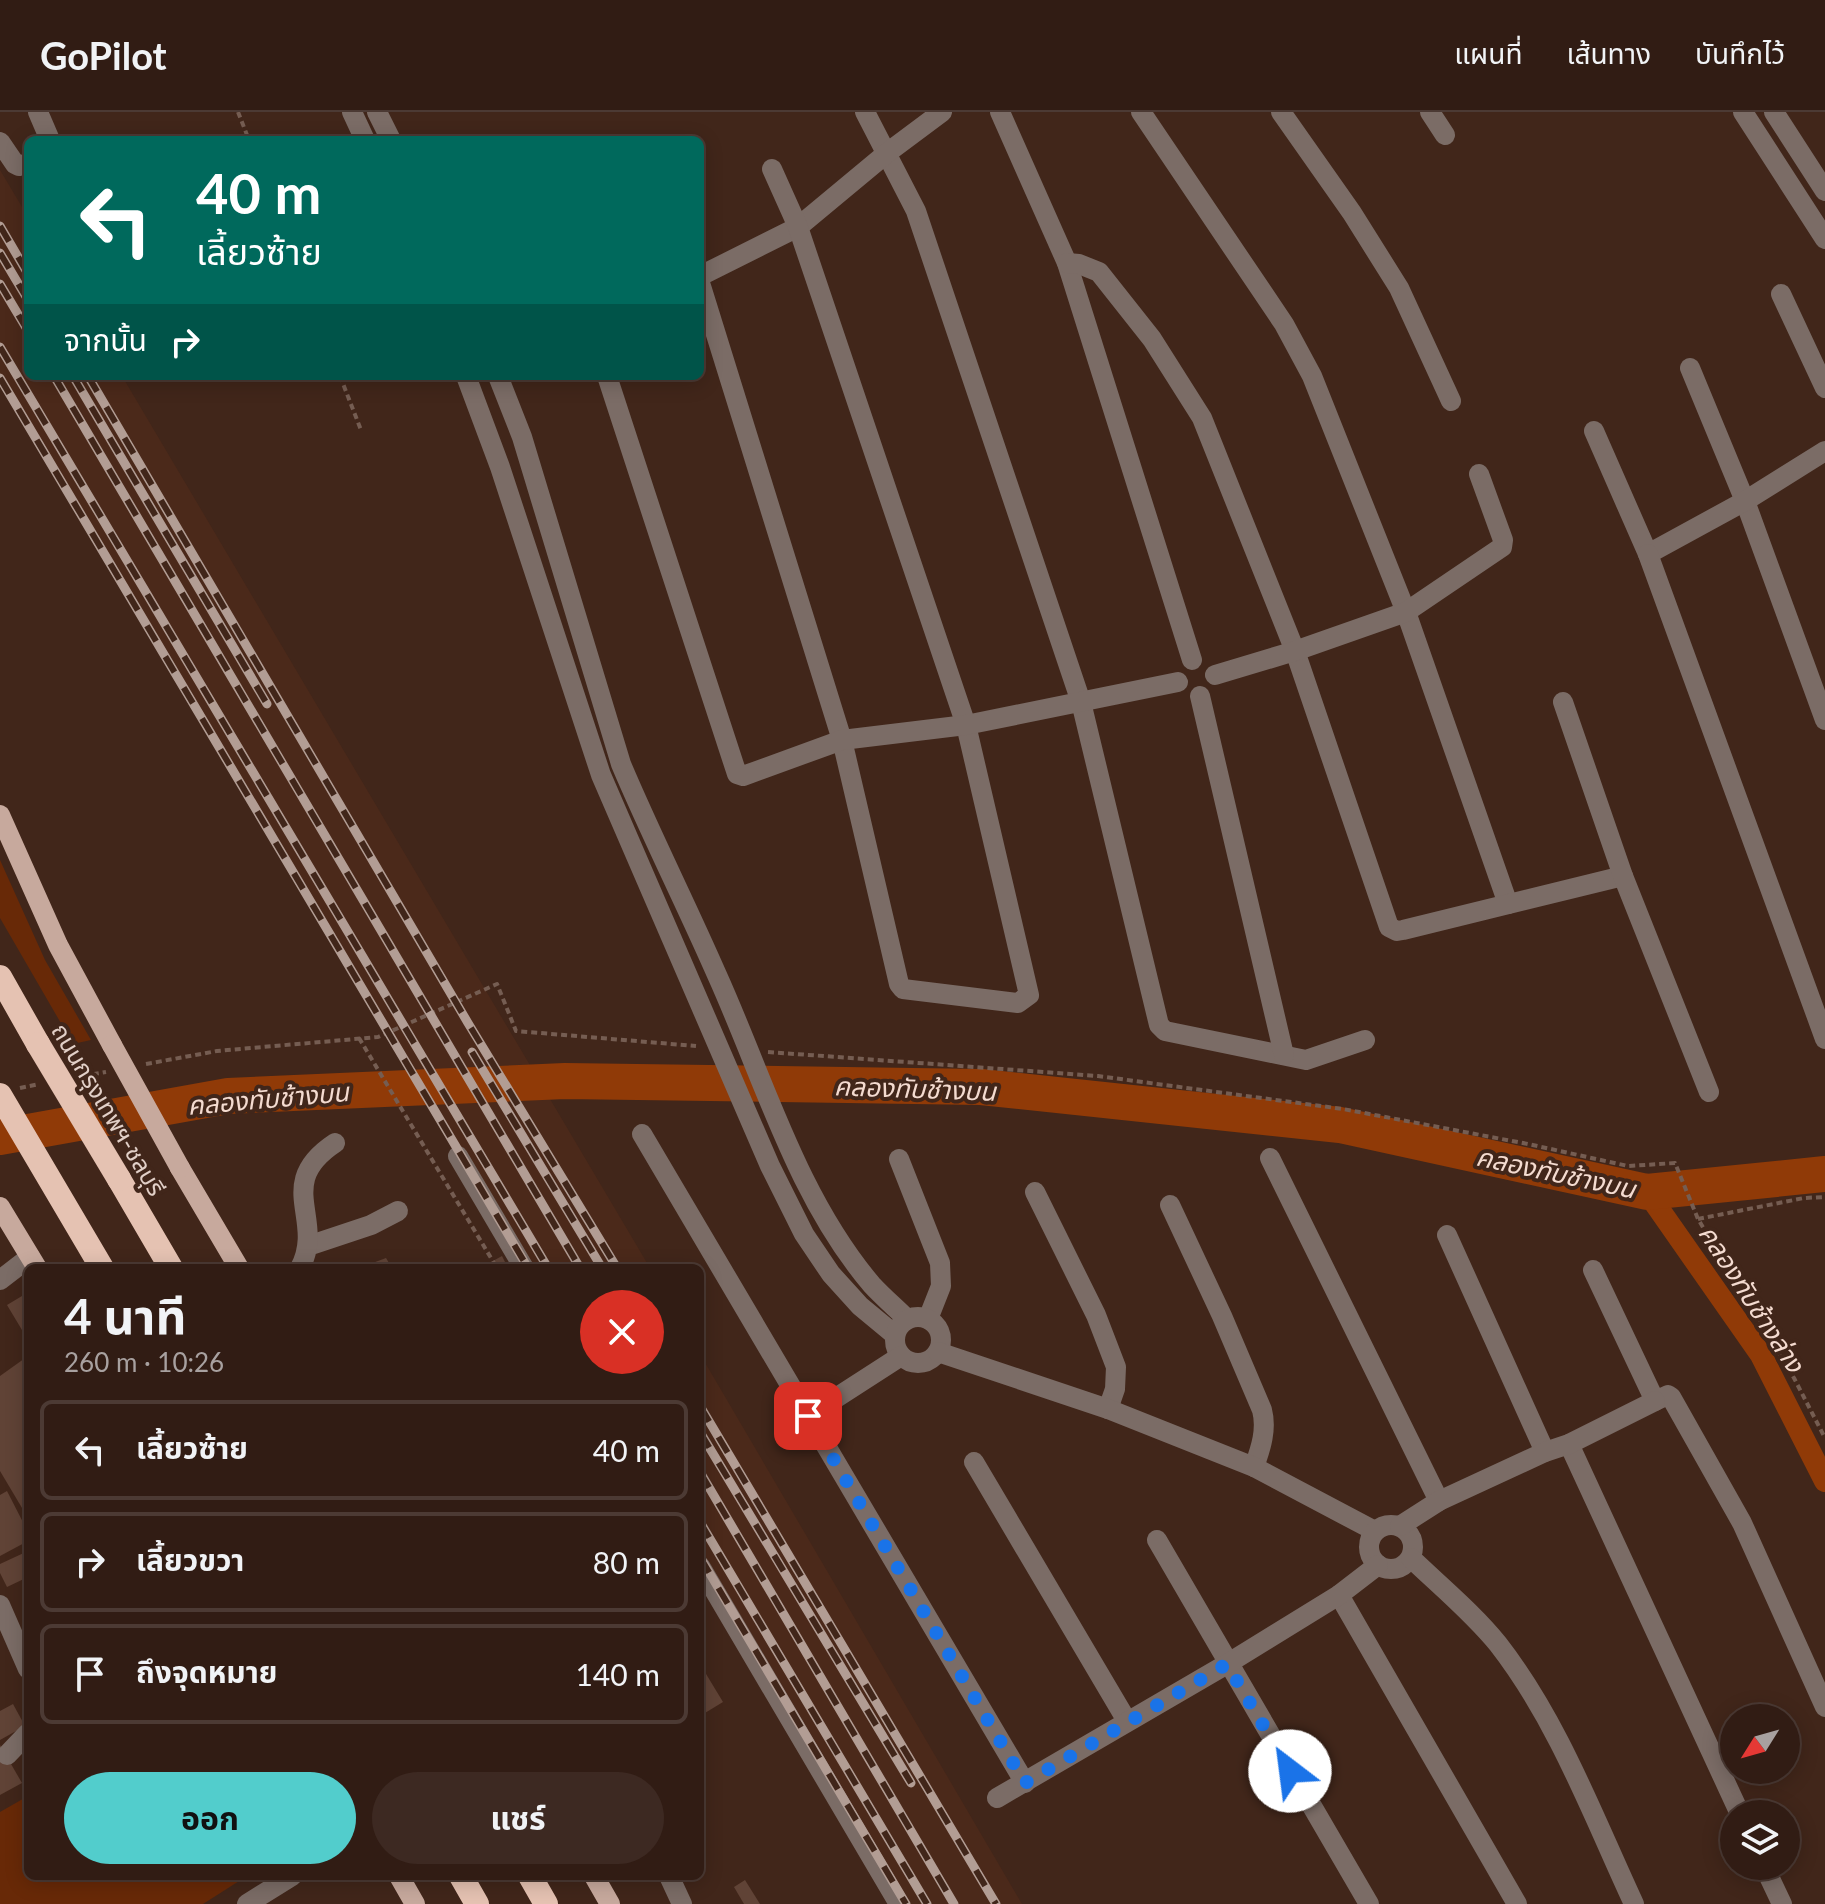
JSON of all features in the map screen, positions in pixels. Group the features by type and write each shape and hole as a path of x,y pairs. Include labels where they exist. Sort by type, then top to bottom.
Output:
{"highway":[{"name":"ถนนกรุงเทพฯ-ชลบุรี","path":"0,977 169,1264"},
{"path":"8,1092 52,1184 100,1264"},
{"path":"463,1880 477,1904"},
{"path":"532,1880 546,1904"}],"main road":[{"path":"0,815 58,945 180,1168 237,1264"},
{"path":"0,1207 33,1262"},
{"path":"401,1880 415,1904"},
{"path":"596,1880 610,1904"}],"street":[{"path":"38,112 48,136"},
{"path":"377,112 389,136"},
{"path":"865,112 916,211 1081,702 1159,1025 1165,1031 1306,1060 1365,1040"},
{"path":"704,274 798,227 942,112"},
{"path":"1000,112 1067,263 1192,660"},
{"path":"1141,112 1284,324 1312,376 1406,612 1508,904"},
{"path":"1281,112 1352,213 1399,288 1451,401"},
{"path":"1430,112 1445,135"},
{"path":"1743,112 1825,239"},
{"path":"1774,112 1825,191"},
{"path":"359,114 364,136"},
{"path":"0,142 15,164 24,164"},
{"path":"704,296 842,740 899,984 903,989 1018,1003 1029,995 966,725 798,227 772,169"},
{"path":"1067,263 1099,272 1152,339 1202,418 1295,651 1389,927 1397,931 1623,876"},
{"path":"1781,294 1825,388"},
{"path":"1690,368 1745,501 1825,720"},
{"path":"467,380 500,467 601,775 770,1166 804,1234 831,1274 860,1306 910,1324 938,1327 941,1340 938,1352 927,1362 913,1363 901,1356 895,1347 910,1324 941,1286 940,1263 899,1159"},
{"path":"499,380 528,457 621,764 642,815 717,975 820,1209 873,1285 910,1324"},
{"path":"608,380 737,774 743,776 842,740 966,725 1178,682"},
{"path":"1594,431 1648,554 1825,1039"},
{"path":"1648,554 1745,501 1825,451"},
{"path":"500,467 528,457"},
{"path":"1215,675 1406,612 1502,547 1499,529 1479,474"},
{"path":"1192,660 1204,660 1215,675 1212,688 1200,696 1186,694 1178,682 1181,668 1192,660"},
{"path":"1200,696 1284,1055"},
{"path":"1563,702 1623,876 1709,1092"},
{"path":"620,819 642,815"},
{"path":"642,1134 1025,1783"},
{"path":"301,1264 308,1246 304,1181 308,1167 320,1153 335,1143"},
{"path":"770,1166 794,1155"},
{"path":"458,1156 522,1264"},
{"path":"1270,1158 1439,1501"},
{"path":"1035,1192 1096,1315 1116,1367 1115,1389 1108,1409"},
{"path":"1170,1205 1262,1410 1265,1421 1254,1467"},
{"path":"308,1246 371,1225 398,1211"},
{"path":"1447,1235 1545,1452"},
{"path":"0,1280 24,1267"},
{"path":"1593,1270 1655,1401"},
{"path":"938,1352 1108,1409 1254,1467 1375,1531"},
{"path":"808,1416 901,1356"},
{"path":"1400,1526 1439,1501 1569,1444 1668,1395 1735,1511 1825,1707"},
{"path":"1569,1444 1734,1800"},
{"path":"974,1462 1127,1721"},
{"path":"1387,1525 1400,1526 1410,1534 1414,1546 1411,1558 1402,1567 1390,1570 1378,1565 1370,1555 1369,1542 1375,1531 1387,1525"},
{"path":"1157,1540 1369,1904"},
{"path":"1411,1558 1496,1642 1526,1683 1554,1731 1634,1904"},
{"path":"997,1798 1227,1664 1339,1595 1378,1565"},
{"path":"704,1573 899,1904"},
{"path":"1339,1595 1517,1904"},
{"path":"0,1605 24,1660"},
{"path":"7,1755 24,1737"},
{"path":"247,1904 286,1880"},
{"path":"671,1880 682,1904"},
{"path":"1771,1880 1782,1904"}],"path":[{"path":"238,112 247,136"},
{"path":"342,380 361,430"},
{"path":"139,1065 217,1051 378,1037 497,984 516,1031 699,1046"},
{"path":"359,1038 495,1264"},
{"path":"762,1052 1098,1076 1343,1109 1628,1166 1675,1163 1698,1219 1794,1378 1825,1438"},
{"path":"77,1077 108,1071"},
{"path":"8,1092 46,1083"},
{"path":"1698,1219 1804,1198 1825,1197"}],"shaded area":[{"path":"0,170 24,210 24,380 124,380 648,1264 529,1264 0,375"},
{"path":"0,860 45,960 91,1040 73,1044 0,918"},
{"path":"704,1361 1022,1904 909,1904 704,1560"},
{"path":"24,1798 24,1880 241,1880 203,1904 0,1904 0,1812"}],"building":[{"path":"502,1256 506,1264 487,1264"},
{"path":"386,1258 390,1264 370,1264"},
{"path":"22,1296 24,1299 24,1333 7,1305"},
{"path":"24,1359 24,1511 0,1471 0,1376"},
{"path":"7,1491 24,1524 24,1543 0,1556 0,1495"},
{"path":"24,1553 24,1579 7,1587 0,1573 0,1564"},
{"path":"704,1671 723,1702 704,1714"},
{"path":"13,1704 24,1727 0,1740 0,1711"},
{"path":"0,1745 22,1783 0,1795"},
{"path":"745,1880 760,1904 744,1904 734,1887"}],"waterway":[{"name":"คลองทับช้างบน","path":"0,1137 228,1096 565,1081 981,1087 1340,1125 1647,1192 1825,1174"},
{"name":"คลองทับช้างล่าง","path":"1647,1192 1761,1355 1825,1481"}],"railway":[{"path":"0,226 24,267"},
{"path":"0,253 24,293"},
{"path":"0,284 24,324"},
{"path":"0,347 546,1264"},
{"path":"0,378 526,1264"},
{"path":"56,380 578,1264"},
{"path":"75,380 267,704"},
{"path":"90,380 468,1023 615,1264"},
{"path":"472,1052 600,1264"},
{"path":"704,1413 996,1904"},
{"path":"704,1439 911,1783"},
{"path":"704,1479 954,1904"},
{"path":"704,1529 927,1904"},
{"path":"704,1564 906,1904"}],"route":[{"path":"808,1416 1025,1783 1227,1664 1290,1771"}]}
